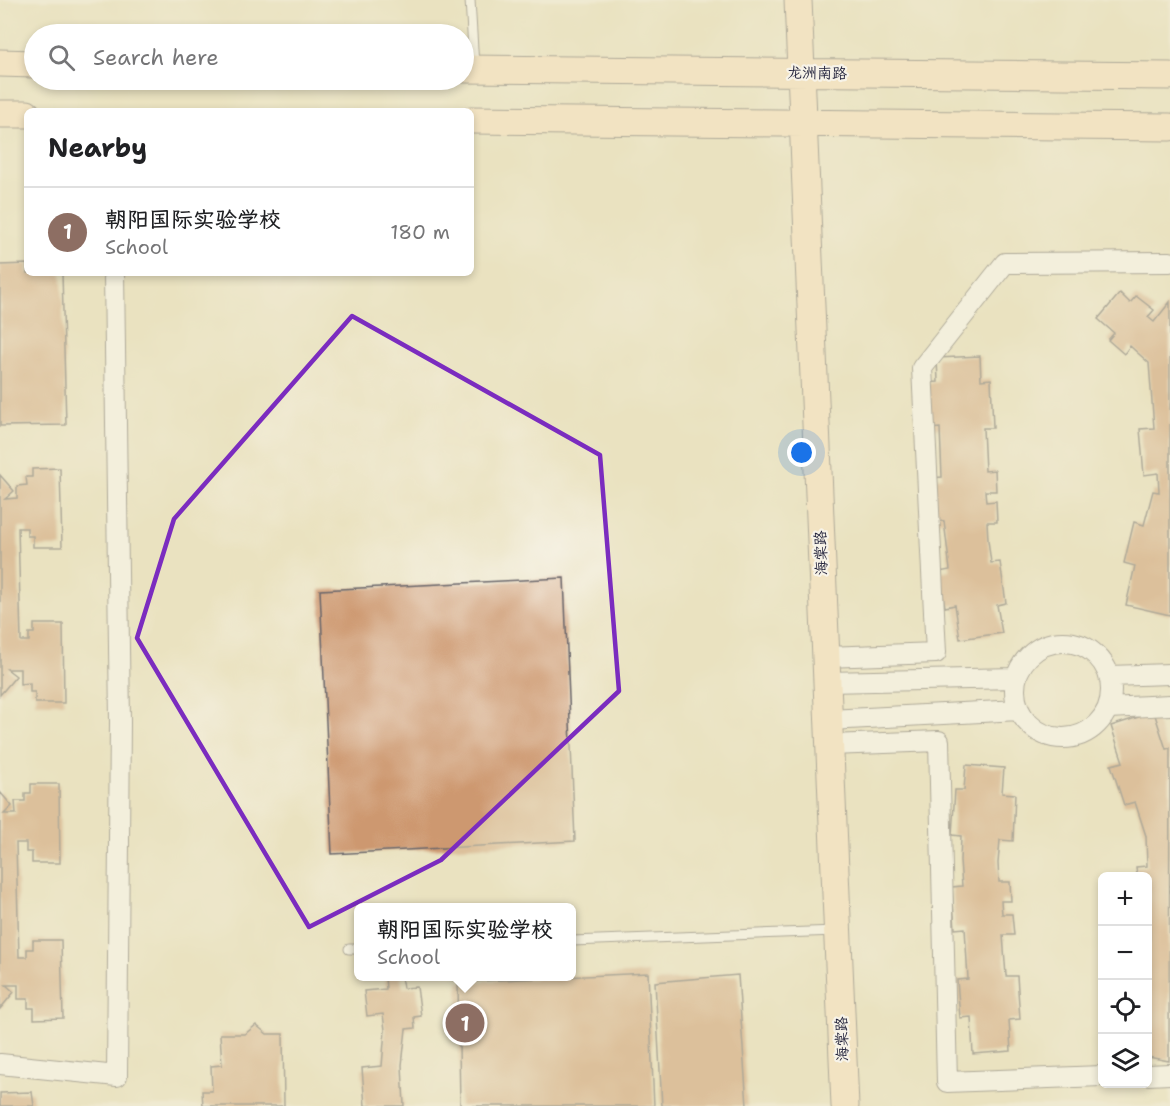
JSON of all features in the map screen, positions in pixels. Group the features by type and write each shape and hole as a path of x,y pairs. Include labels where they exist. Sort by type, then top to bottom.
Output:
{"main road":[{"name":"海棠路","path":"798,0 845,1106"},
{"path":"0,63 24,64"},
{"name":"龙洲南路","path":"474,69 1170,76"},
{"path":"0,114 24,114"},
{"path":"474,120 1170,127"}],"street":[{"path":"1098,1076 947,1082 937,680 922,368 1005,263 1170,262"},
{"path":"0,1064 117,1076 120,722 114,276"},
{"path":"1062,641 1077,643 1092,650 1102,662 1109,676 1111,692 1108,708 1100,722 1087,732 1072,737 1056,738 1041,733 1028,723 1019,710 1015,694 1016,678 1022,664 1032,652 1046,644 1062,641"},
{"path":"826,670 936,653"},
{"path":"826,670 937,680 1016,678"},
{"path":"1109,676 1170,674"},
{"path":"1108,708 1170,705"},
{"path":"829,732 938,714 1019,710"},
{"path":"829,732 939,741"},
{"path":"1152,1075 1170,1074"}],"lane":[{"path":"470,0 470,24"},
{"path":"576,941 838,931"}],"highlighted area":[{"path":"352,316 600,455 619,691 441,860 309,927 137,638 174,519"}],"building":[{"path":"24,264 24,276 62,276 66,425 0,426 0,265"},
{"path":"1120,293 1130,303 1136,296 1154,310 1148,317 1154,322 1170,302 1170,615 1126,605 1135,566 1124,563 1134,522 1144,525 1153,491 1159,492 1158,473 1144,475 1140,429 1154,428 1149,363 1130,346 1124,354 1108,340 1114,333 1098,319"},
{"path":"980,356 981,380 991,379 993,428 983,428 985,471 995,470 996,491 985,491 986,502 996,501 997,522 987,522 988,540 991,563 1000,562 1006,603 997,605 1002,633 960,639 955,605 945,607 939,572 950,570 944,521 933,522 931,478 942,477 940,428 929,429 927,383 938,382 937,358"},
{"path":"60,468 62,547 33,547 33,536 27,536 27,528 18,528 21,641 29,641 29,633 34,633 34,624 63,624 64,703 35,703 35,692 30,692 30,683 20,684 20,669 7,669 16,676 0,695 0,475 14,491 5,499 17,498 17,486 27,485 26,477 32,477 32,469"},
{"path":"564,578 575,841 332,854 320,590"},
{"path":"1154,712 1166,749 1170,748 1169,1061 1152,1058 1152,872 1137,872 1136,867 1147,866 1146,836 1135,802 1124,805 1111,765 1123,762 1111,726"},
{"path":"966,765 1004,768 1002,793 1015,794 1013,841 1000,840 998,863 999,882 1010,882 1011,901 1001,901 1002,914 1012,914 1014,935 1003,935 1006,976 1017,976 1020,1019 1009,1020 1011,1051 973,1054 971,1017 960,1018 957,980 968,979 965,928 955,929 952,887 962,886 961,836 952,835 955,790 964,790"},
{"path":"31,784 59,784 60,863 32,863 32,852 26,852 26,843 16,843 19,957 27,957 27,949 33,949 33,940 61,940 63,1018 34,1019 34,1008 28,1008 28,999 18,999 18,985 6,985 14,992 0,1009 0,792 12,806 4,814 16,814 15,801 25,801 25,793 31,793"},
{"path":"648,973 654,1106 460,1106 458,982 576,981 576,976"},
{"path":"738,975 747,1106 662,1106 655,982"},
{"path":"385,981 402,981 403,988 417,987 421,1016 414,1017 415,1028 406,1029 402,1065 404,1106 365,1106 362,1068 382,1066 385,1030 383,1014 367,1016 364,991 386,989"},
{"path":"256,1025 267,1034 283,1034 284,1106 203,1106 202,1091 212,1091 211,1066 222,1065 220,1034 245,1034"},
{"path":"32,1092 34,1106 0,1106 0,1093"}],"place":[{"name":"朝阳国际实验学校","path":"465,1023"}]}
